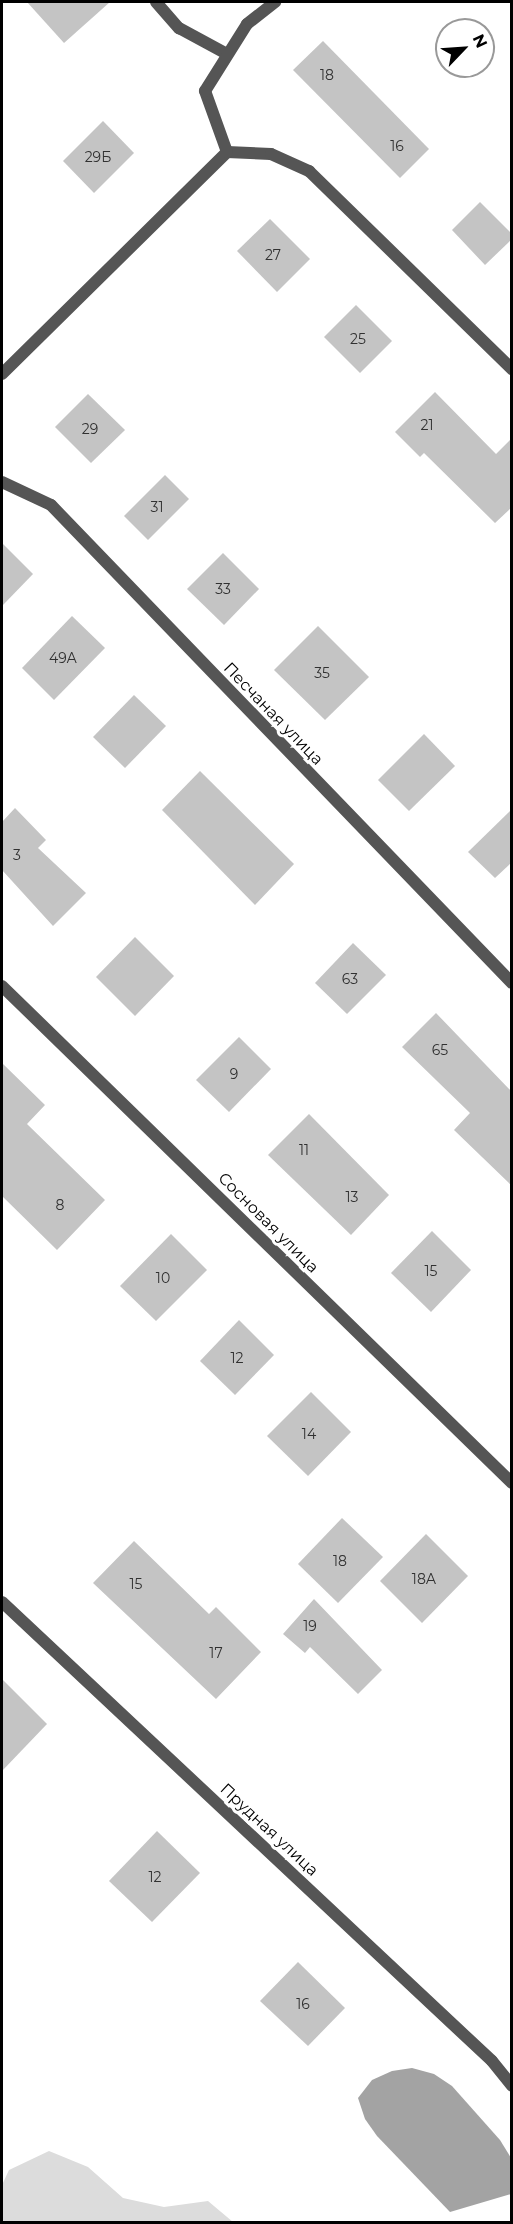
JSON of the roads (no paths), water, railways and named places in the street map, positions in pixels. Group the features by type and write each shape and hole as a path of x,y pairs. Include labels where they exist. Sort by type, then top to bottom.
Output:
{"street":[{"path":"156,2 179,28 225,53"},
{"path":"227,152 205,91 225,53 248,24 275,2"},
{"path":"2,374 227,152 271,154 309,171 512,369"},
{"name":"Песчаная улица","path":"2,482 51,505 512,983"},
{"name":"Сосновая улица","path":"2,986 512,1482"},
{"name":"Прудная улица","path":"2,1602 492,2061 512,2086"}]}
